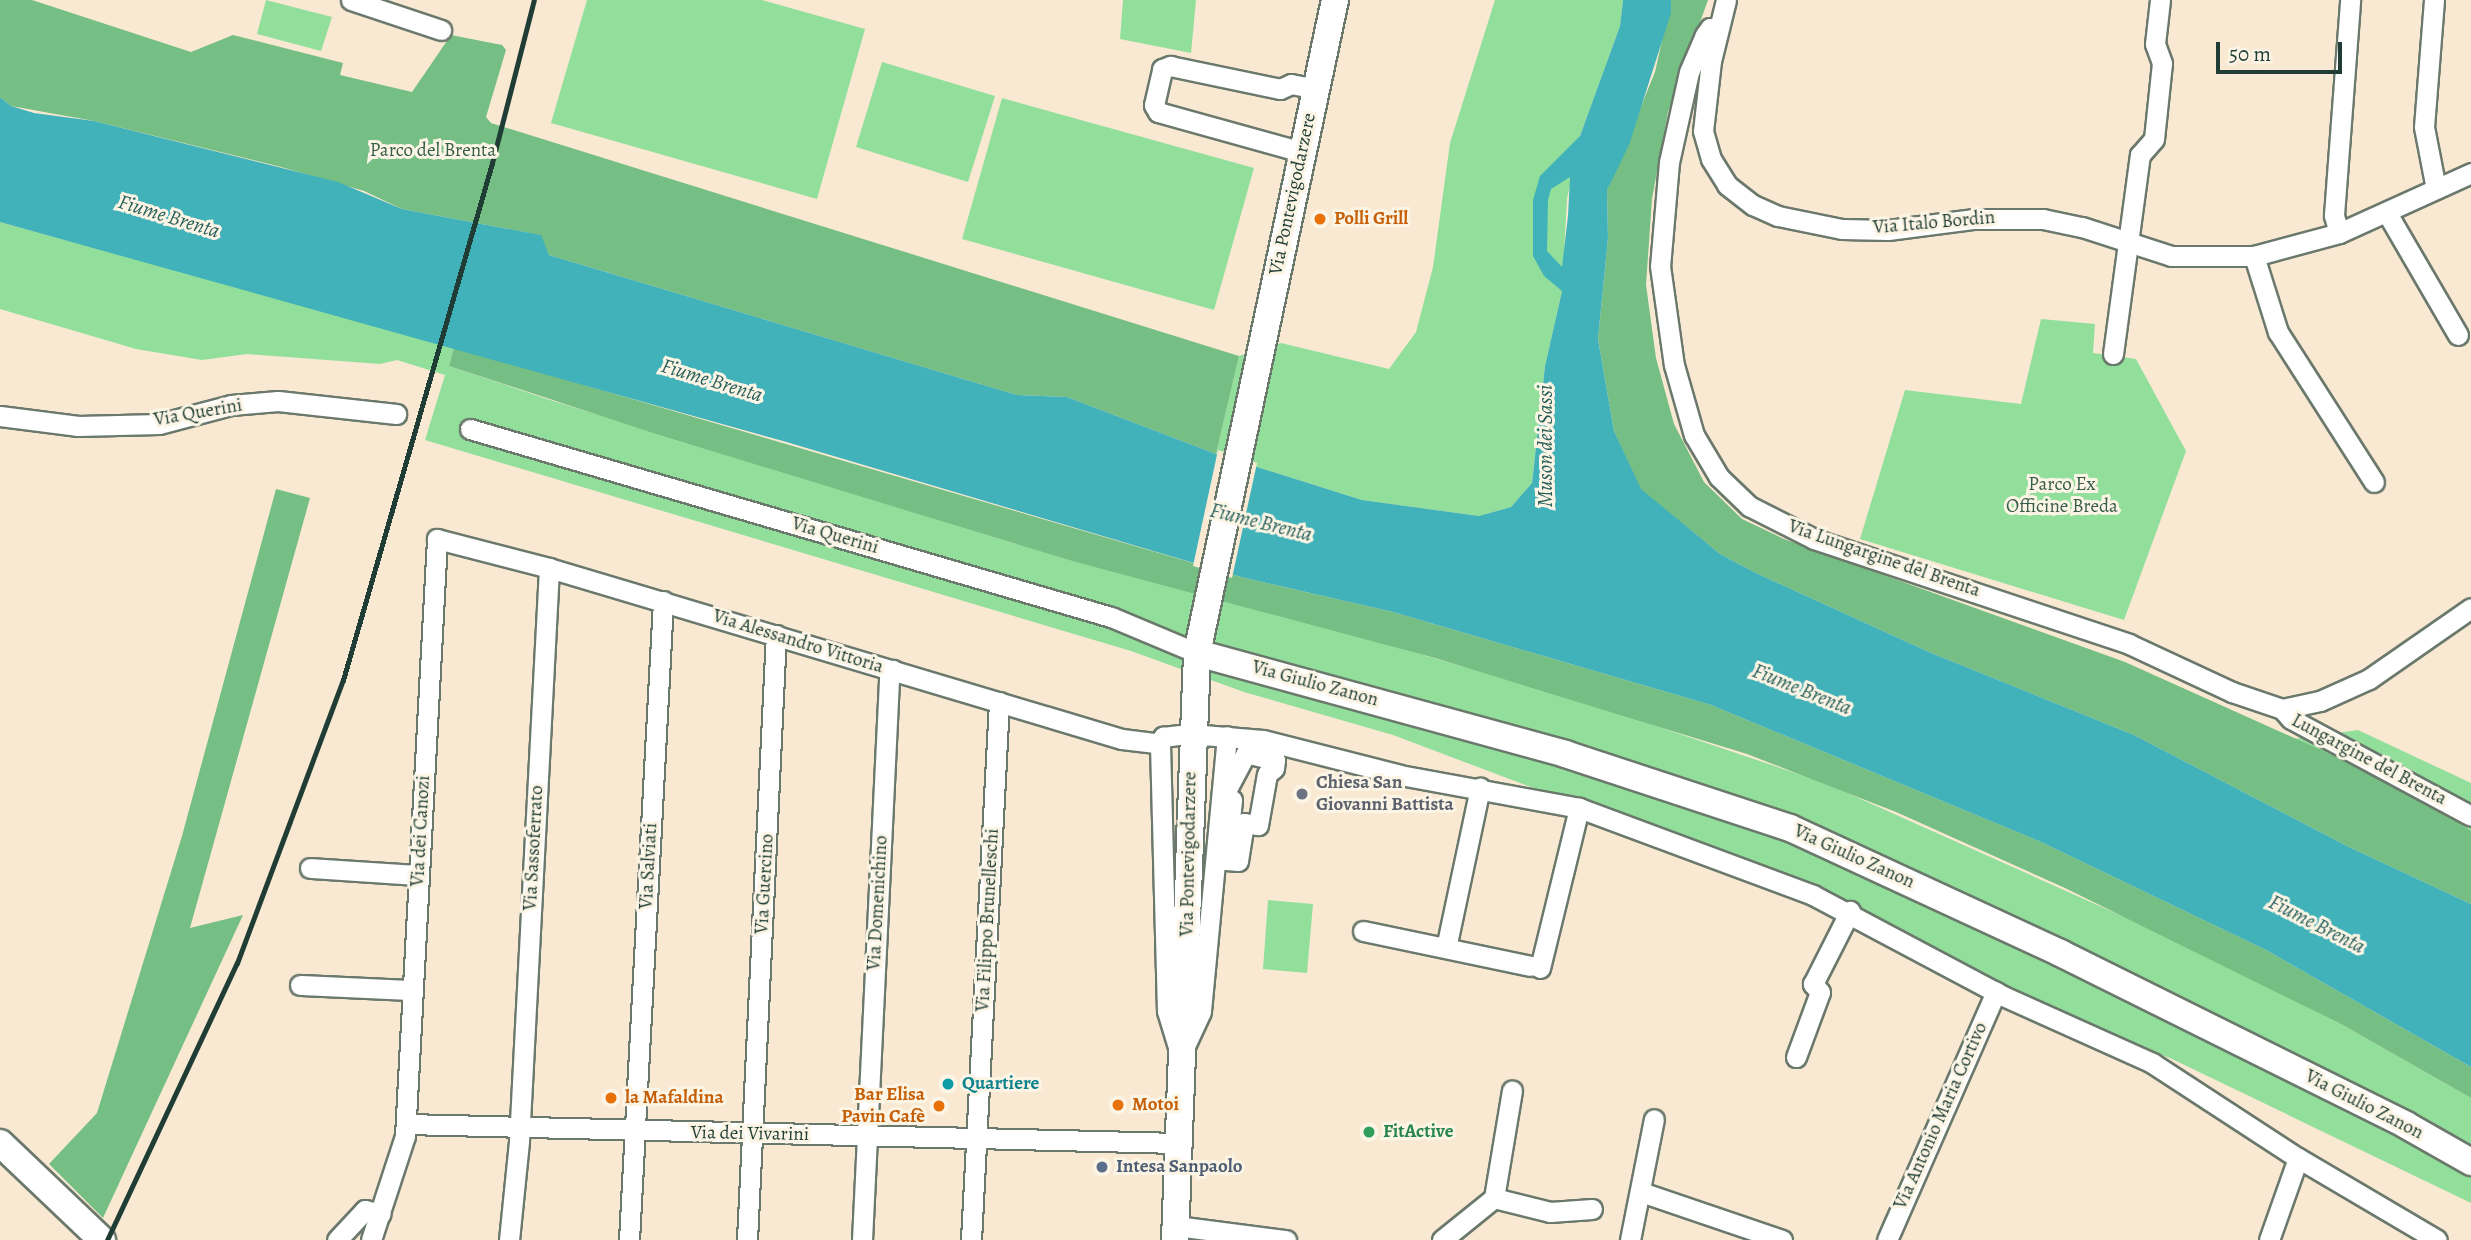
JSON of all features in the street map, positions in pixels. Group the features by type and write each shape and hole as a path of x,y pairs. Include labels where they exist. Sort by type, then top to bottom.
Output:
{"street":[{"path":"351,0 441,30"},
{"name":"Via Pontevigodarzere","path":"1176,1233 1198,643 1335,0"},
{"name":"Via Italo Bordin","path":"1726,0 1718,28 1703,131 1711,159 1727,185 1754,205 1778,216 1842,229 1888,230 2012,217 2082,227 2171,256 2254,256 2339,233 2471,173"},
{"path":"2113,354 2140,155 2154,139 2162,63 2155,44 2160,0"},
{"path":"2339,233 2334,215 2350,0"},
{"path":"2434,0 2424,127 2436,189"},
{"name":"Via Lungargine del Brenta","path":"1718,28 1710,28 1705,35 1689,72 1669,162 1660,266 1674,365 1694,435 1719,477 1749,506 1814,539 2017,603 2191,672"},
{"path":"1302,152 1158,111 1154,105 1162,69 1170,66 1280,89 1291,84 1315,89"},
{"path":"2387,213 2458,335"},
{"path":"2254,256 2278,332 2374,481"},
{"name":"Via Querini","path":"0,416 78,426 159,424 231,405 278,401 396,414"},
{"name":"Via Querini","path":"470,429 1198,643"},
{"name":"Via Alessandro Vittoria","path":"437,539 663,601 1122,739 1160,744"},
{"name":"Via dei Canozi","path":"371,1240 395,1175 406,1124 437,539"},
{"name":"Via Sassoferrato","path":"509,1240 520,1129 549,568"},
{"name":"Via Salviati","path":"629,1240 663,601"},
{"path":"2282,709 2320,701 2369,679 2471,608"},
{"name":"Via Guercino","path":"747,1240 776,635"},
{"name":"Via Giulio Zanon","path":"1198,643 1565,754 1790,828 2060,953 2406,1125 2471,1162"},
{"name":"Via Domenichino","path":"862,1240 889,679 893,670"},
{"name":"Lungargine del Brenta","path":"2191,672 2282,709 2291,719 2471,816"},
{"name":"Via Filippo Brunelleschi","path":"971,1240 999,702"},
{"path":"1160,744 1163,737 1180,735"},
{"path":"1203,735 1263,740 1400,775 1579,808 1704,851 1850,911 1996,992 2152,1063 2298,1158 2437,1240"},
{"name":"Via Pontevigodarzere","path":"1182,1054 1201,1011 1226,772 1227,736"},
{"name":"Via Pontevigodarzere","path":"1226,772 1245,748 1263,740"},
{"name":"Via Pontevigodarzere","path":"1160,744 1167,1011 1182,1054"},
{"path":"1246,753 1275,760 1267,774 1258,825 1244,823 1238,861 1226,860 1232,800 1225,799 1229,778 1246,753"},
{"path":"1446,948 1480,788"},
{"path":"1363,931 1535,967 1579,808"},
{"path":"310,868 419,875"},
{"path":"1796,1057 1820,992 1812,984 1850,911"},
{"path":"300,985 411,990"},
{"name":"Via Antonio Maria Cortivo","path":"1887,1240 1996,992"},
{"path":"1442,1240 1494,1198 1512,1091"},
{"path":"1630,1240 1654,1119"},
{"name":"Via dei Vivarini","path":"406,1124 520,1129 1178,1143"},
{"path":"0,1143 102,1240"},
{"path":"2269,1240 2298,1158"},
{"path":"1641,1192 1775,1239"},
{"path":"1494,1198 1550,1212 1592,1209"},
{"path":"337,1240 365,1210 380,1214"},
{"path":"1176,1233 1286,1240"}],"green space":[{"name":"Parco del Brenta","path":"0,0 32,0 191,52 233,35 343,63 340,75 412,92 451,35 502,45 506,50 486,117 491,123 1239,356 1216,454 1067,397 1017,395 549,255 540,235 402,209 364,191 281,167 94,121 11,106 0,97"},
{"path":"266,0 332,17 321,51 257,34"},
{"path":"587,0 762,0 865,29 817,199 551,123"},
{"path":"1123,0 1196,0 1191,53 1120,39"},
{"path":"1495,0 1623,0 1620,26 1580,136 1567,199 1562,291 1545,366 1532,483 1511,507 1479,516 1362,500 1216,454 1239,356 1281,343 1389,369 1416,332 1433,267 1450,143"},
{"path":"1671,0 1708,0 1668,112 1652,199 1646,285 1656,358 1674,424 1704,482 1742,519 1784,539 2125,662 2399,785 2471,831 2471,904 2349,847 2134,735 1929,652 1758,574 1720,554 1640,489 1614,431 1598,339 1608,238 1607,190 1655,72"},
{"path":"882,62 995,96 968,182 856,147"},
{"path":"1002,98 1254,168 1214,310 962,239"},
{"path":"0,222 454,347 449,366 547,399 1065,559 1237,601 1579,700 1825,783 2151,929 2341,1024 2471,1098 2471,1203 2170,1058 2079,1026 1851,908 1393,735 1244,692 1131,651 425,440 445,375 397,360 380,364 247,354 202,360 136,349 0,309"},
{"name":"Parco Ex Officine Breda","path":"2041,319 2095,324 2093,353 2136,359 2186,451 2124,620 1860,539 1905,390 2021,404"},
{"path":"454,347 1241,577 1393,612 1711,705 2041,842 2266,950 2471,1067 2471,1098 2341,1024 2065,888 1896,812 1747,754 1435,658 1065,559 650,432 449,366"},
{"path":"276,489 310,498 190,928 243,915 103,1218 49,1164 97,1113 182,836"},
{"path":"2358,730 2471,783 2471,831 2360,767 2293,739"},
{"path":"1268,900 1313,904 1307,973 1263,969"}],"water":[{"path":"1623,0 1671,0 1671,13 1629,145 1607,190 1608,238 1598,339 1614,431 1641,489 1720,554 1758,574 1929,652 2134,735 2349,847 2471,904 2471,1067 2266,950 2041,842 1711,705 1393,612 1241,577 783,441 0,222 0,97 11,106 34,113 94,121 338,182 402,209 541,235 549,255 1017,395 1067,397 1216,454 1362,500 1479,516 1511,507 1532,483 1545,366 1562,291 1544,276 1533,256 1533,200 1540,176 1580,136 1620,26","holes":["1570,177 1562,267 1547,251 1548,200 1551,189"]}],"pier":[{"path":"1218,450 1257,463 1232,578 1193,566"}],"railway":[{"path":"107,1240 237,963 343,680 492,163 534,0"}],"place":[{"name":"Polli Grill","path":"1320,219"},
{"name":"Chiesa San Giovanni Battista","path":"1302,794"},
{"name":"Quartiere","path":"948,1084"},
{"name":"la Mafaldina","path":"611,1098"},
{"name":"Motoi","path":"1118,1105"},
{"name":"Bar Elisa Pavin Cafè","path":"939,1106"},
{"name":"FitActive","path":"1369,1132"},
{"name":"Intesa Sanpaolo","path":"1102,1167"}],"water label":[{"name":"Fiume Brenta","path":"169,216"},
{"name":"Fiume Brenta","path":"712,380"},
{"name":"Muson dei Sassi","path":"1545,446"},
{"name":"Fiume Brenta","path":"1261,522"},
{"name":"Fiume Brenta","path":"1802,689"},
{"name":"Fiume Brenta","path":"2317,924"}]}
